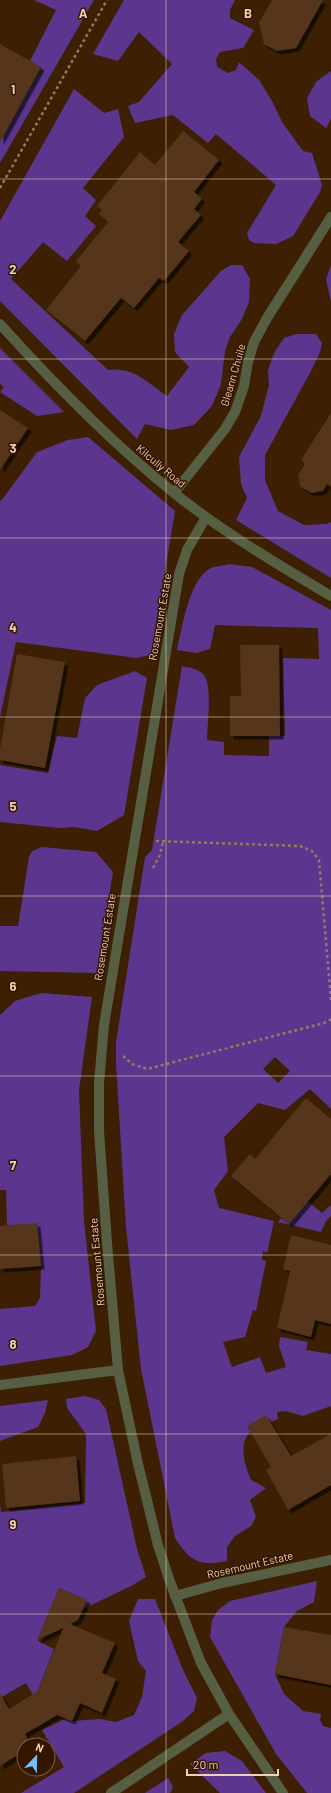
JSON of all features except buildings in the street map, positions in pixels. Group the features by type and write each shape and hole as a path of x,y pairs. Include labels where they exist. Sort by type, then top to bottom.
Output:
{"street":[{"name":"Gleann Chuile","path":"174,493 212,448 235,412 254,342 267,318 331,217"},
{"name":"Kilcully Road","path":"0,324 86,414 174,493 244,544 331,596"},
{"name":"Rosemount Estate","path":"206,517 187,550 179,574 104,1025 98,1083 99,1131 118,1370 158,1545 175,1596 201,1663 229,1714 283,1793"},
{"path":"0,1385 118,1370"},
{"name":"Rosemount Estate","path":"175,1596 222,1583 331,1560"},
{"path":"111,1793 229,1714"}],"path":[{"path":"0,188 107,0"},
{"path":"154,840 300,846 312,852 319,860 331,1000"},
{"path":"152,869 160,855 163,841"},
{"path":"122,1055 132,1064 148,1069 324,1023 330,1020 331,1017"}],"shaded area":[{"path":"34,0 94,0 0,163 0,134 4,134 41,68 30,61 56,10"},
{"path":"124,0 235,0 230,10 230,18 254,30 243,48 220,52 216,59 217,67 228,73 236,70 239,62 259,80 272,101 282,122 303,151 312,153 322,185 320,192 293,236 276,244 254,243 249,240 247,233 276,185 216,134 208,143 173,115 135,123 128,106 139,102 172,64 139,32 118,61 93,54"},
{"path":"331,71 331,119 326,128 310,116 307,98 316,82"},
{"path":"74,89 104,113 118,109 124,137 83,188 96,200 85,216 96,226 67,261 43,242 11,279 108,370 117,369 133,373 147,381 167,396 189,367 175,352 174,334 182,315 221,271 231,265 242,265 250,279 249,302 242,319 230,337 225,351 221,384 212,406 194,425 171,430 145,424 137,439 0,301 0,221"},
{"path":"331,265 331,302 326,279"},
{"path":"297,334 316,334 322,343 320,352 311,371 265,455 265,480 278,511 304,525 327,524 331,522 331,578 236,520 247,498 241,484 239,457 261,416 269,385 268,371 274,353 284,338"},
{"path":"0,348 64,412 37,416 0,392 4,387 0,384"},
{"path":"88,437 175,511 151,655 136,658 16,642 0,717 0,500 1,501 37,452 68,440"},
{"path":"229,564 252,567 331,610 331,1109 310,1089 285,1110 258,1103 224,1137 228,1171 214,1190 219,1208 274,1221 267,1253 263,1251 262,1260 266,1261 256,1311 253,1310 245,1337 223,1342 232,1367 260,1357 266,1373 286,1367 279,1346 280,1337 308,1342 306,1350 331,1354 331,1406 303,1416 286,1411 277,1412 278,1419 257,1428 247,1436 243,1452 249,1475 251,1480 266,1488 250,1500 256,1517 251,1526 235,1536 227,1547 227,1561 209,1563 196,1560 191,1557 180,1546 175,1538 141,1369 126,1227 116,1042 145,857 152,850 182,666 198,670 206,679 209,695 207,740 224,742 224,755 269,756 269,736 285,736 283,658 319,659 318,628 215,625 210,649 197,653 177,650 184,617 197,582 203,574 211,568","holes":["275,1057 290,1071 278,1083 263,1069"]},
{"path":"135,671 147,678 124,815 97,831 74,827 60,828 0,822 0,765 48,773 57,736 77,738 85,698 97,685"},
{"path":"42,847 96,852 113,872 97,973 0,971 0,926 18,926 29,857 32,851"},
{"path":"41,993 92,997 79,1090 84,1221 96,1331 88,1347 72,1355 0,1366 0,1309 35,1306 40,1298 41,1266 37,1224 7,1225 6,1190 0,1190 0,1015 15,1001"},
{"path":"299,1194 322,1213 331,1205 331,1216 326,1221 321,1232 278,1222"},
{"path":"85,1396 99,1400 106,1409 137,1549 146,1577 131,1586 83,1609 87,1600 59,1588 38,1641 54,1649 35,1698 26,1683 0,1698 0,1505 1,1512 85,1503 86,1434 67,1408 66,1399"},
{"path":"48,1400 45,1413 38,1427 0,1441 0,1406"},
{"path":"317,1581 314,1602 297,1611 284,1627 275,1674 284,1694 303,1711 321,1714 320,1720 323,1726 331,1728 331,1793 307,1793 276,1754 210,1637 212,1620 218,1610 230,1601"},
{"path":"138,1599 155,1599 183,1670 197,1698 194,1711 183,1721 74,1793 21,1793 47,1777 56,1777 56,1772 64,1767 56,1754 56,1737 46,1737 42,1730 67,1718 72,1721 100,1719 116,1722 134,1715 142,1697 146,1671 138,1661 129,1621"},
{"path":"225,1751 242,1761 266,1793 220,1793 190,1764 206,1753"},
{"path":"168,1778 173,1787 170,1793 145,1793"}]}
